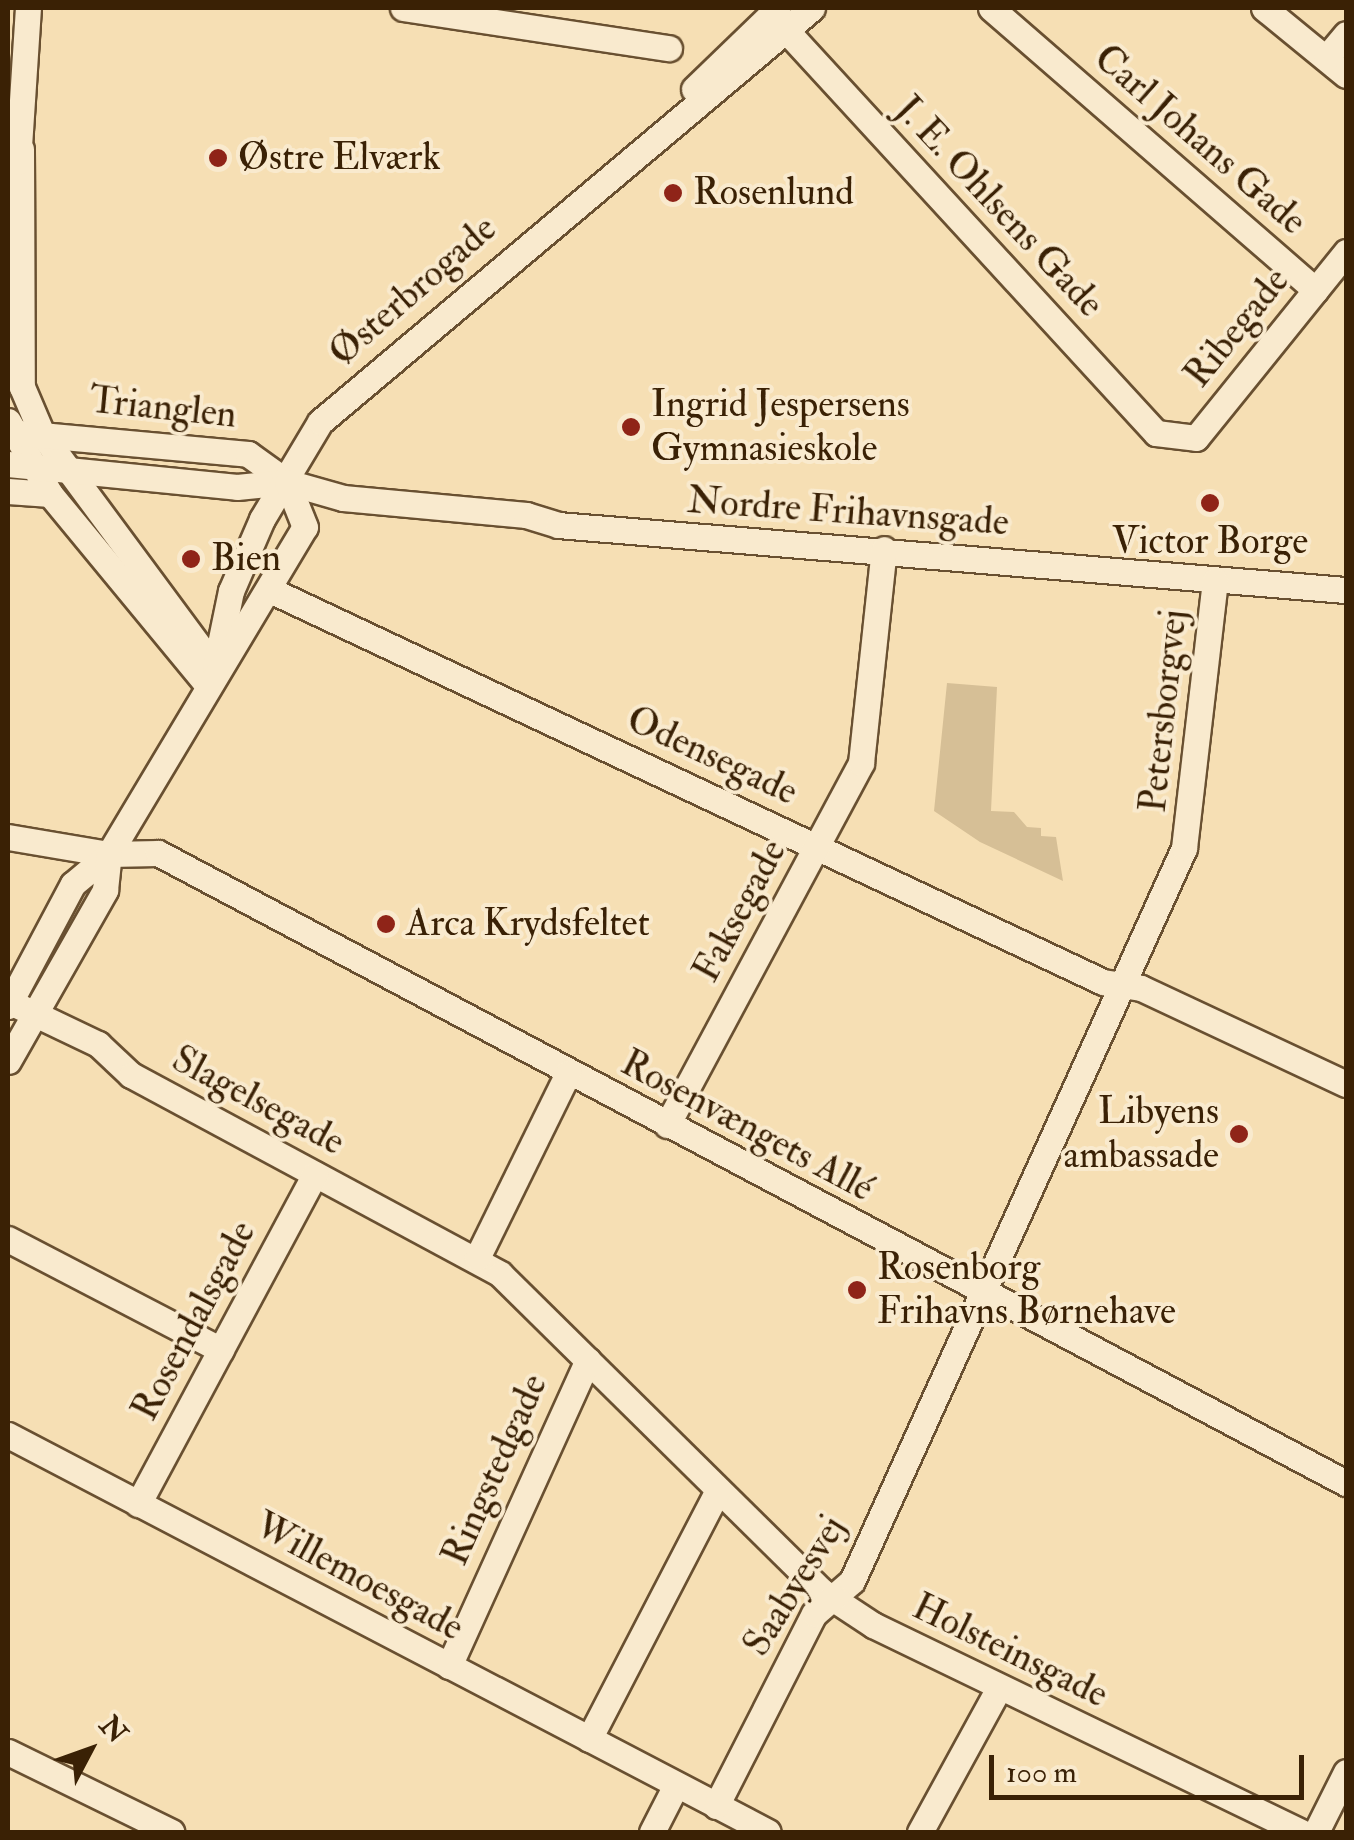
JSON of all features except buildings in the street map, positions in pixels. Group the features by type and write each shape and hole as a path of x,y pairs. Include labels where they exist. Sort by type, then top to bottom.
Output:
{"street":[{"path":"28,8 21,150 22,387 42,434 211,675"},
{"path":"403,8 669,48"},
{"name":"Østerbrogade","path":"211,675 224,609 262,519 288,482 320,422 608,173 778,17 812,8"},
{"name":"Carl Johans Gade","path":"991,8 1315,290"},
{"path":"1264,8 1346,75"},
{"name":"J. E. Ohlsens Gade","path":"778,17 1156,433 1179,440"},
{"path":"1326,58 1346,34"},
{"path":"8,207 21,150"},
{"name":"Ribegade","path":"1179,440 1196,438 1346,252"},
{"path":"8,427 20,466 50,494 211,675"},
{"name":"Trianglen","path":"8,427 42,434 248,454 288,482"},
{"name":"Trianglen","path":"20,466 236,487 288,482"},
{"name":"Østerbrogade","path":"8,1062 105,890 110,854 211,675 270,590 306,527 288,482"},
{"name":"Nordre Frihavnsgade","path":"288,482 343,498 526,515 558,525 1346,590"},
{"path":"8,491 50,494"},
{"name":"Faksegade","path":"667,1125 861,762 884,549"},
{"name":"Petersborgvej","path":"1123,985 1126,965 1184,848 1215,581"},
{"name":"Odensegade","path":"270,590 1103,982 1141,988 1346,1084"},
{"name":"Rosenvængets Allé","path":"8,837 110,854 158,853 984,1296 1346,1483"},
{"name":"Østerbrogade","path":"9,1004 73,884 110,854"},
{"name":"Saabyesvej","path":"716,1806 814,1614 852,1581 1123,985"},
{"name":"Slagelsegade","path":"9,1004 98,1044 131,1076 476,1258"},
{"path":"476,1258 568,1073"},
{"name":"Rosendalsgade","path":"138,1504 315,1174"},
{"path":"8,1239 221,1350"},
{"name":"Holsteinsgade","path":"476,1258 588,1360 820,1590 834,1594 873,1625 1300,1832"},
{"name":"Ringstedgade","path":"449,1666 588,1360"},
{"name":"Willemoesgade","path":"8,1435 768,1832"},
{"path":"589,1739 718,1490"},
{"path":"920,1832 999,1688"},
{"path":"8,1752 171,1832"},
{"path":"1316,1832 1346,1772"},
{"path":"652,1832 676,1785"}],"shaded area":[{"path":"947,683 997,687 991,811 1014,812 1027,827 1041,828 1041,836 1056,837 1063,881 980,842 934,811"}],"place":[{"name":"Østre Elværk","path":"218,158"},
{"name":"Rosenlund","path":"673,193"},
{"name":"Ingrid Jespersens Gymnasieskole","path":"631,427"},
{"name":"Victor Borge","path":"1210,503"},
{"name":"Bien","path":"191,559"},
{"name":"Arca Krydsfeltet","path":"386,924"},
{"name":"Libyens ambassade","path":"1239,1134"},
{"name":"Rosenborg Frihavns Børnehave","path":"857,1290"}]}
